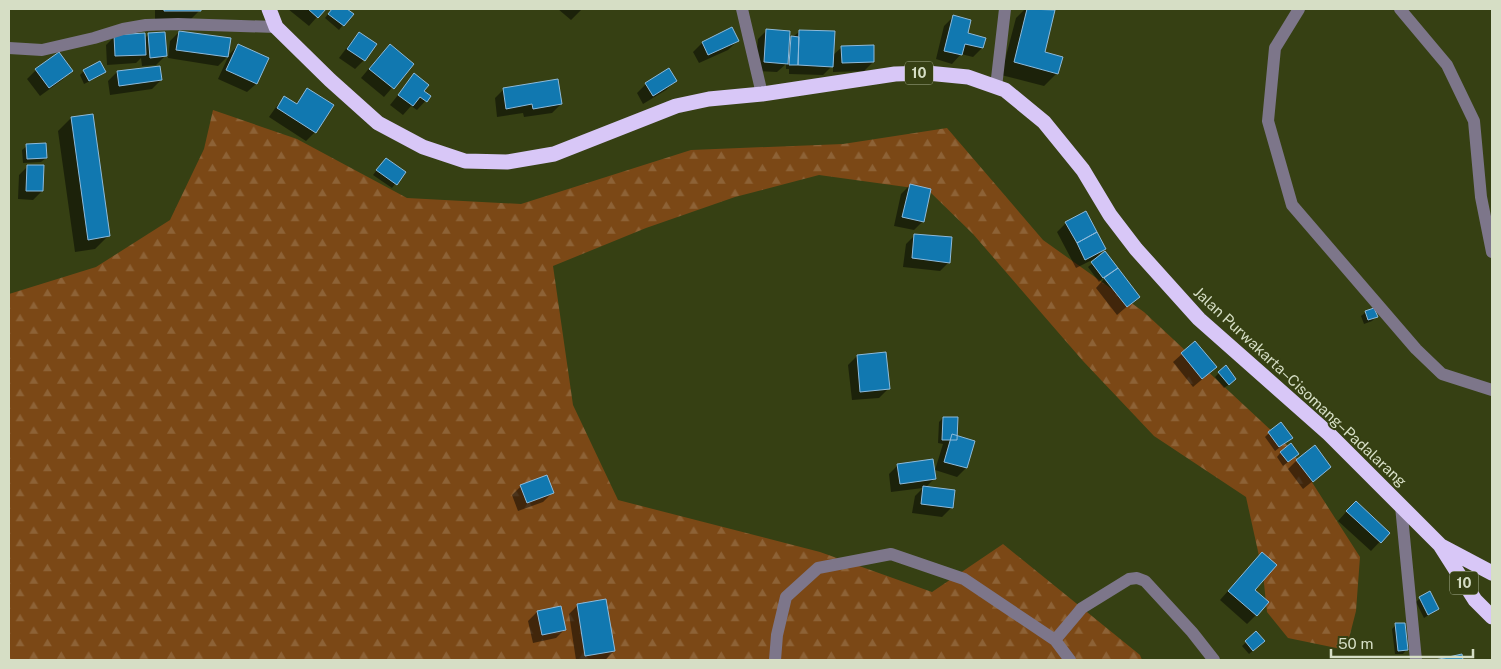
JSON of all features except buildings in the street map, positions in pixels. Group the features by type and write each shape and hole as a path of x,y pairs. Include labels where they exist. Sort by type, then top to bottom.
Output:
{"highway":[{"name":"Jalan Purwakarta–Cisomang–Padalarang","path":"269,9 276,27 330,80 378,123 423,147 466,160 507,162 554,154 676,106 709,99 762,94 895,74 927,73 968,77 1005,90 1044,122 1083,170 1110,215 1131,242 1199,319 1329,434 1440,545 1475,600 1492,618"},
{"name":"Jalan Purwakarta–Cisomang–Padalarang","path":"1440,545 1492,573"}],"street":[{"path":"742,9 762,94"},
{"path":"996,87 1005,9"},
{"path":"1299,9 1275,48 1268,120 1292,205 1416,349 1442,374 1492,390"},
{"path":"1400,9 1447,64 1474,121 1481,197 1492,252"},
{"path":"9,48 42,50 146,25 276,27"},
{"path":"1401,506 1416,660"},
{"path":"775,660 777,635 786,597 818,568 891,554 964,579 1055,640 1070,660"},
{"path":"1055,640 1082,608 1129,579 1137,578 1145,581 1192,632 1214,660"}],"green space":[{"path":"213,110 297,139 407,198 521,204 691,150 843,144 947,128 1043,240 1144,312 1290,448 1360,557 1356,611 1346,650 1288,638 1267,612 1263,574 1246,497 1154,436 1083,361 973,234 928,190 819,175 735,197 646,228 553,266 573,405 618,500 820,552 932,592 1003,544 1140,655 1142,660 9,660 9,294 96,267 170,220 204,149"}]}
